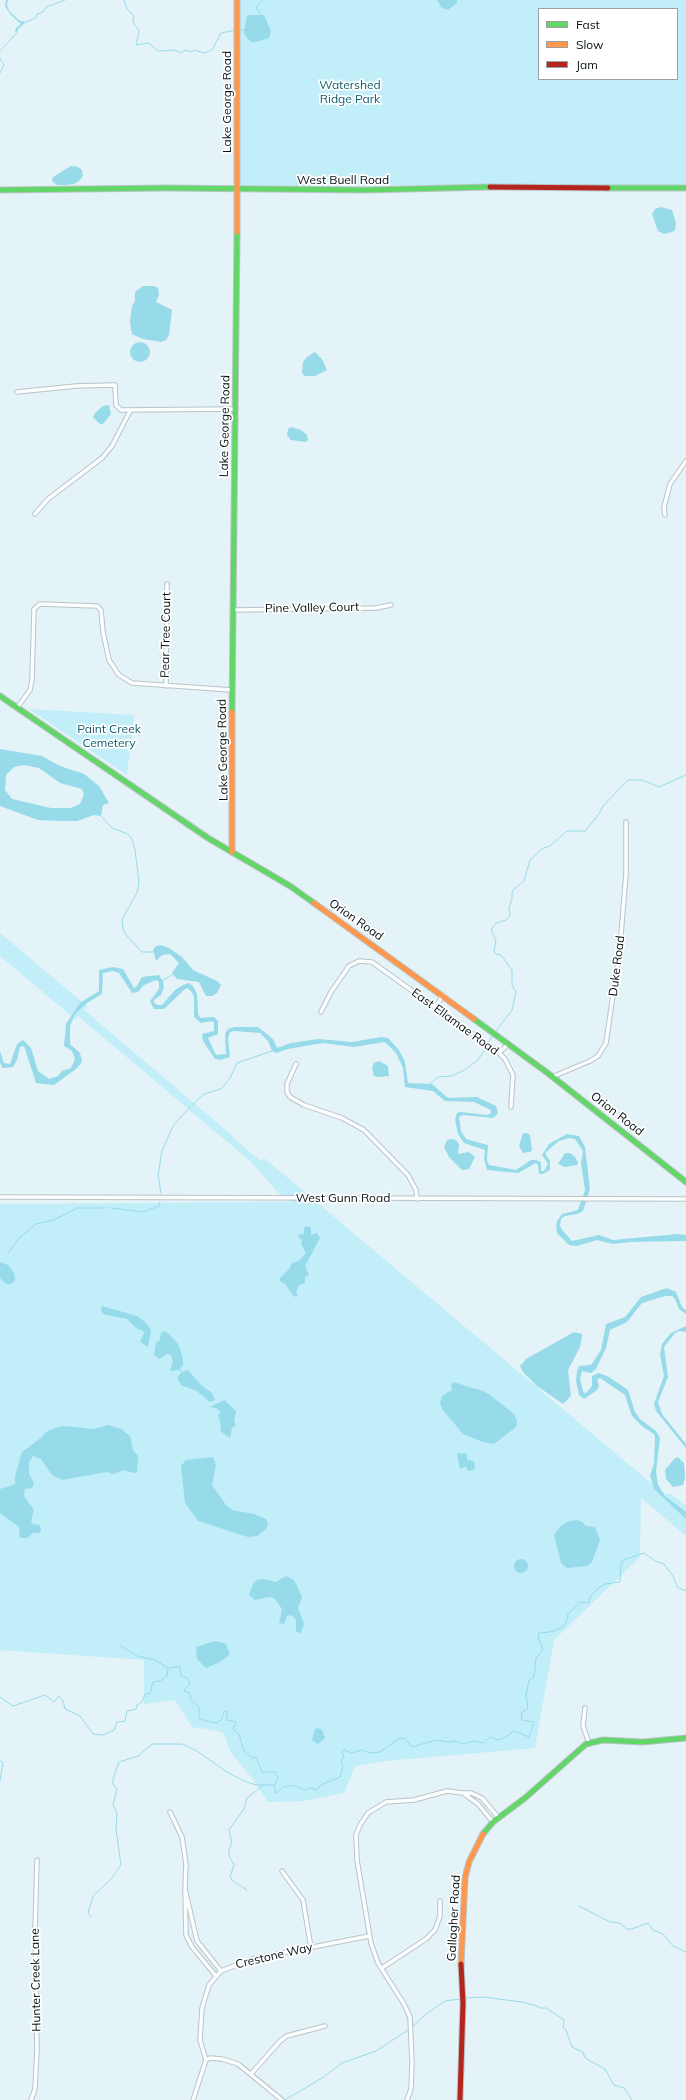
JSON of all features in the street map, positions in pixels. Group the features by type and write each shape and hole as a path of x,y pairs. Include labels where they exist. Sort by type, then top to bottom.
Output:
{"street":[{"name":"Lake George Road","path":"232,852 232,610 237,190 237,0"},
{"name":"West Buell Road","path":"0,190 166,188 237,190 366,190 496,187 686,188"},
{"path":"17,392 76,386 115,385 116,405 120,410 235,409"},
{"path":"35,514 48,499 102,458 112,446 130,411"},
{"path":"665,515 664,506 670,484 686,461"},
{"name":"Pear Tree Court","path":"166,686 167,584"},
{"path":"18,708 30,690 32,680 34,609 40,604 97,606 101,610 106,650 114,670 132,683 232,690"},
{"name":"Pine Valley Court","path":"232,610 376,608 392,605"},
{"name":"Orion Road","path":"0,696 182,821 290,886 552,1076 686,1182"},
{"name":"Duke Road","path":"552,1076 590,1061 598,1056 606,1043 620,947 626,874 626,822"},
{"name":"East Ellamae Road","path":"321,1012 331,992 354,962 372,962 498,1052 505,1059 513,1075 511,1107"},
{"path":"435,1008 443,996"},
{"path":"498,1052 508,1044"},
{"path":"296,1064 287,1084 287,1092 290,1097 304,1105 342,1118 364,1130 408,1175 416,1190 416,1199"},
{"name":"West Gunn Road","path":"0,1197 686,1199"},
{"path":"585,1708 583,1726 589,1743"},
{"name":"Gallagher Road","path":"460,2100 463,2003 461,1954 464,1878 479,1839 498,1817 525,1798 581,1748 589,1743 603,1740 642,1742 686,1738"},
{"path":"407,2100 411,2090 412,2063 410,2017 382,1968 369,1936 355,1846 360,1825 368,1814 386,1802 414,1800 447,1791 471,1793 482,1798 498,1817"},
{"path":"463,1793 478,1804 493,1822"},
{"path":"170,1812 182,1837 186,1864 185,1925 188,1938 192,1947 216,1976"},
{"name":"Hunter Creek Lane","path":"31,2100 35,2089 37,2049 35,1930 37,1860"},
{"path":"282,1871 302,1900 311,1948"},
{"path":"185,1889 190,1904 195,1935 221,1971"},
{"path":"382,1968 426,1939 435,1930 441,1915 440,1901"},
{"path":"188,1938 195,1935"},
{"name":"Crestone Way","path":"206,2060 200,2040 202,2008 209,1985 221,1971 252,1959 369,1936"},
{"path":"251,2074 283,2039 291,2035 325,2026"},
{"path":"193,2100 206,2060 213,2058 231,2060 251,2074 282,2100"}],"green space":[{"name":"Watershed Ridge Park","path":"240,0 686,0 686,185 240,186"},
{"name":"Paint Creek Cemetery","path":"29,709 134,715 127,775"},
{"path":"0,933 87,1006 84,1010 233,1136 233,1138 261,1161 264,1158 664,1494 671,1494 686,1506 686,1536 641,1498 640,1557 554,1640 535,1748 386,1761 355,1766 344,1793 304,1801 268,1802 252,1778 231,1753 223,1732 192,1727 175,1700 144,1704 144,1660 0,1650 0,1204 291,1202 287,1198 283,1198 250,1161 78,1016 75,1019 0,956"}],"shaded area":[{"path":"6,0 8,0 7,5 9,11 20,21 26,22 18,29 17,33 15,32 16,28 21,24 10,14 5,6"},
{"path":"437,0 457,0 457,3 448,10 442,8"},
{"path":"264,15 271,31 269,38 251,42 247,38 244,34 247,16"},
{"path":"71,166 78,167 82,170 83,176 79,181 74,184 57,185 52,181 53,177"},
{"path":"661,207 672,210 676,223 675,230 672,232 664,234 658,231 652,214 655,209"},
{"path":"143,286 154,286 158,288 159,295 156,302 172,310 169,335 166,340 161,342 143,339 132,334 130,322 132,306 135,301 135,292"},
{"path":"136,342 144,342 150,348 150,356 144,362 136,362 130,356 130,348"},
{"path":"315,352 322,359 327,370 315,376 305,376 302,373 303,362 307,357"},
{"path":"109,405 111,414 103,424 100,424 93,417 95,413 103,406"},
{"path":"291,427 301,430 307,435 308,440 306,442 291,440 287,435 288,429"},
{"path":"0,749 42,756 60,766 84,774 99,786 109,803 103,805 101,816 94,815 77,821 38,820 0,806","holes":["24,765 39,768 60,783 82,789 84,794 80,804 71,808 51,808 12,799 5,790 6,775 14,767"]},
{"path":"160,945 169,948 182,957 193,970 217,981 221,985 217,993 212,996 206,996 199,982 177,979 172,973 179,963 170,954 162,955 156,961 153,950 156,946"},
{"path":"113,967 123,969 134,988 137,986 142,977 159,975 163,981 164,987 161,995 154,1000 154,1003 158,1005 162,1005 175,990 183,985 189,983 193,986 197,994 198,1013 200,1018 214,1017 218,1021 218,1034 208,1038 216,1055 226,1054 225,1034 228,1029 234,1027 258,1027 273,1039 277,1048 291,1043 318,1039 352,1042 381,1037 388,1038 399,1050 405,1062 408,1083 432,1084 448,1098 477,1097 496,1106 498,1113 493,1118 463,1115 459,1117 461,1131 466,1139 488,1145 487,1160 489,1165 516,1170 531,1160 536,1160 541,1162 541,1171 544,1171 548,1164 542,1155 549,1144 567,1134 579,1136 585,1147 590,1189 583,1211 577,1214 565,1216 561,1219 560,1226 572,1241 599,1235 613,1240 678,1234 686,1235 686,1241 630,1242 613,1244 597,1240 577,1246 569,1245 557,1233 556,1227 557,1221 562,1214 578,1210 585,1190 581,1163 583,1151 575,1139 569,1138 559,1141 546,1152 546,1155 550,1161 550,1170 543,1174 539,1174 538,1165 536,1163 518,1173 487,1170 484,1159 485,1150 464,1143 458,1134 455,1119 457,1113 460,1112 487,1115 491,1113 491,1110 474,1102 445,1101 433,1091 405,1087 403,1068 396,1053 385,1042 354,1047 323,1043 288,1049 276,1053 272,1051 268,1041 260,1033 234,1031 230,1032 228,1039 230,1057 220,1060 215,1059 203,1041 202,1034 214,1031 214,1023 212,1021 201,1023 194,1017 194,997 191,991 187,988 164,1009 154,1009 150,1001 159,989 159,982 156,980 144,985 138,992 132,993 119,973 113,971 103,973 102,994 87,1003 75,1014 70,1026 70,1044 80,1053 82,1062 76,1069 54,1085 36,1083 24,1046 20,1047 17,1060 13,1067 3,1068 0,1063 0,1051 4,1063 10,1064 17,1044 23,1040 31,1048 38,1071 49,1079 58,1076 62,1071 71,1068 75,1059 72,1051 64,1046 66,1024 80,1003 99,991 99,970"},
{"path":"379,1061 388,1066 389,1076 374,1076 372,1068 374,1063"},
{"path":"523,1133 530,1135 532,1151 523,1153 519,1146"},
{"path":"447,1140 456,1140 459,1144 458,1154 469,1152 475,1157 469,1169 462,1170 449,1157 444,1147"},
{"path":"565,1153 570,1153 575,1157 578,1163 577,1165 565,1167 558,1164"},
{"path":"307,1226 311,1228 311,1235 317,1233 320,1238 305,1266 309,1275 305,1277 305,1283 299,1285 296,1292 298,1295 294,1297 285,1284 280,1281 280,1278 290,1268 291,1264 300,1260 306,1253 301,1244 302,1240 297,1235 304,1234 304,1228"},
{"path":"0,1262 8,1265 14,1273 15,1280 11,1284 6,1284 0,1278"},
{"path":"667,1288 676,1292 682,1307 686,1310 686,1314 679,1309 675,1299 672,1296 665,1296 642,1303 627,1322 610,1330 606,1348 596,1369 591,1373 582,1371 580,1379 585,1394 592,1386 592,1376 599,1373 609,1377 628,1390 635,1412 640,1419 656,1431 660,1438 656,1471 658,1485 665,1496 686,1512 686,1519 654,1489 650,1475 654,1464 654,1434 643,1427 632,1416 625,1395 600,1378 597,1380 599,1386 597,1390 584,1399 579,1395 576,1381 579,1366 591,1365 601,1350 606,1324 625,1317 641,1297"},
{"path":"102,1306 137,1316 146,1323 151,1330 148,1347 140,1342 144,1333 143,1331 136,1328 127,1319 103,1314 101,1310"},
{"path":"686,1326 686,1332 679,1331 675,1333 664,1347 668,1377 658,1402 662,1414 686,1444 686,1448 656,1411 654,1404 664,1376 660,1355 662,1344 671,1333"},
{"path":"164,1331 168,1333 178,1344 183,1358 183,1365 180,1368 182,1372 188,1370 202,1386 211,1392 215,1400 210,1402 197,1391 181,1385 177,1378 181,1373 180,1370 170,1371 173,1361 171,1355 167,1354 160,1359 154,1355 156,1342 160,1340 161,1333"},
{"path":"574,1332 582,1334 582,1337 580,1347 568,1370 571,1396 563,1404 537,1386 523,1372 520,1366 526,1359"},
{"path":"453,1382 483,1391 490,1395 514,1414 517,1421 516,1427 494,1444 483,1442 463,1434 442,1409 440,1403 442,1396 452,1390 451,1385"},
{"path":"224,1400 236,1411 234,1420 236,1426 232,1428 230,1438 220,1431 221,1425 218,1415 221,1412 216,1408 210,1407"},
{"path":"108,1425 121,1429 130,1436 133,1450 138,1456 137,1472 134,1473 123,1470 114,1474 107,1472 62,1480 52,1475 41,1459 33,1456 29,1462 29,1474 34,1483 32,1488 25,1489 24,1496 34,1510 31,1521 33,1524 40,1525 41,1530 40,1533 33,1533 27,1538 20,1538 19,1527 0,1513 0,1489 15,1484 15,1476 22,1452 42,1437 46,1432 55,1428 64,1426 94,1429"},
{"path":"458,1453 467,1453 467,1460 474,1461 475,1469 468,1471 466,1466 460,1469"},
{"path":"213,1457 216,1465 212,1485 226,1505 232,1510 254,1514 266,1519 268,1523 266,1529 257,1536 248,1537 198,1521 185,1503 181,1466 186,1460"},
{"path":"678,1457 684,1463 685,1477 683,1485 673,1487 666,1479 665,1470 674,1459"},
{"path":"576,1520 581,1521 586,1526 595,1527 600,1540 592,1562 587,1566 567,1568 561,1563 554,1535 560,1527 567,1522"},
{"path":"518,1559 524,1559 528,1563 528,1569 524,1573 518,1573 514,1569 514,1563"},
{"path":"286,1576 294,1580 302,1597 298,1608 304,1624 301,1633 296,1632 296,1620 292,1615 287,1616 284,1624 279,1623 282,1609 275,1599 270,1597 255,1600 249,1595 253,1584 257,1580 263,1579 276,1582"},
{"path":"215,1641 226,1644 230,1654 220,1662 206,1668 197,1659 196,1647"},
{"path":"318,1728 322,1730 325,1738 318,1744 312,1740 315,1729"}],"waterway":[{"path":"26,22 36,18 37,14 43,12 46,7 65,0"},
{"path":"124,0 127,9 134,16 133,22 139,31 136,45 149,43 158,51 175,50 181,53 185,50 192,52 194,50 204,53 212,50 221,33 236,30"},
{"path":"262,17 256,7 263,0"},
{"path":"239,30 245,30"},
{"path":"0,51 16,34"},
{"path":"0,58 4,65 0,73"},
{"path":"496,1031 512,1010 516,992 512,985 512,970 501,955 496,954 494,951 496,940 491,930 496,923 506,920 510,916 509,908 512,899 512,891 524,881 530,860 543,848 550,846 567,831 585,831 599,814 603,806 628,780 642,780 659,787 686,775"},
{"path":"101,816 112,828 128,834 132,839 135,850 139,883 137,893 122,919 123,929 126,935 142,952 154,952"},
{"path":"163,980 174,974"},
{"path":"488,1043 493,1035"},
{"path":"430,1084 438,1077 451,1076 463,1071 478,1060 487,1046"},
{"path":"193,1104 204,1094 221,1089 230,1078 237,1063 272,1051"},
{"path":"161,1193 158,1175 162,1151 173,1126 190,1107"},
{"path":"112,1208 143,1212 159,1206 160,1202"},
{"path":"8,1253 19,1238 36,1224 54,1220 77,1208 106,1208"},
{"path":"121,1646 137,1656 155,1660 168,1668 180,1667 181,1676 187,1678 190,1683 184,1691 190,1693 191,1700 199,1707 199,1718 217,1723 221,1720 224,1712 227,1711 227,1720 236,1722 233,1729 239,1734 244,1751 252,1758 256,1757 262,1772 275,1772 278,1777 274,1786 276,1793 288,1786 296,1786 305,1790 310,1788 317,1790 321,1785 340,1777 343,1766 341,1761 344,1757 342,1752 344,1750 352,1753 361,1750 370,1753 380,1752 400,1738 405,1739 412,1747 436,1740 449,1742 455,1741 463,1744 474,1741 483,1743 490,1737 498,1740 514,1731 529,1737 534,1722 522,1720 521,1713 528,1709 526,1695 529,1680 534,1677 536,1658 543,1650 538,1637 539,1633 550,1632 563,1627 566,1623 568,1614 581,1602 589,1603 590,1597 598,1588 605,1584 620,1582 621,1565 623,1560 644,1553 655,1561 664,1564 673,1576 677,1587 686,1591"},
{"path":"0,1697 13,1706 45,1695 54,1702 59,1696 63,1701 65,1709 80,1716 93,1734 103,1735 114,1730 117,1722 125,1721 127,1711 136,1709 137,1705 142,1702 145,1694 150,1693 153,1682 160,1681 167,1676 168,1669"},
{"path":"91,1917 88,1913 93,1896 111,1879 121,1865 116,1829 117,1813 113,1805 117,1789 113,1784 113,1779 119,1762 138,1756 152,1744 182,1744 197,1751 227,1772 242,1780 256,1785 274,1785"},
{"path":"0,1761 3,1762 0,1781"},
{"path":"247,1890 233,1881 230,1877 234,1865 229,1856 229,1850 232,1843 229,1830 244,1809 247,1798 262,1786"},
{"path":"579,1906 610,1922 620,1923 626,1929 632,1929 648,1923 653,1930 663,1934 673,1946 686,1952"},
{"path":"465,1998 483,1997 522,2002 537,2006 539,2008 546,2008 564,2020 563,2028 566,2030 572,2047 583,2052 585,2058 605,2069 614,2085 624,2088 632,2100"},
{"path":"411,2028 426,2014 445,2001 460,1999"},
{"path":"285,2100 322,2078 342,2063 376,2051 408,2030"}],"traffic: fast":[{"path":"0,190 166,188 366,190 490,187"},
{"path":"608,188 686,188"},
{"path":"232,712 237,232"},
{"path":"0,696 208,838 290,886 314,903"},
{"path":"474,1019 549,1074 686,1182"},
{"path":"483,1834 493,1822 525,1798 586,1744 603,1740 643,1742 686,1738"}],"traffic: slow":[{"path":"237,0 237,232"},
{"path":"232,712 232,852"},
{"path":"314,903 474,1019"},
{"path":"461,1964 465,1878 469,1862 483,1834"}],"traffic: jam":[{"path":"490,187 608,188"},
{"path":"460,2100 463,2003 461,1964"}]}
